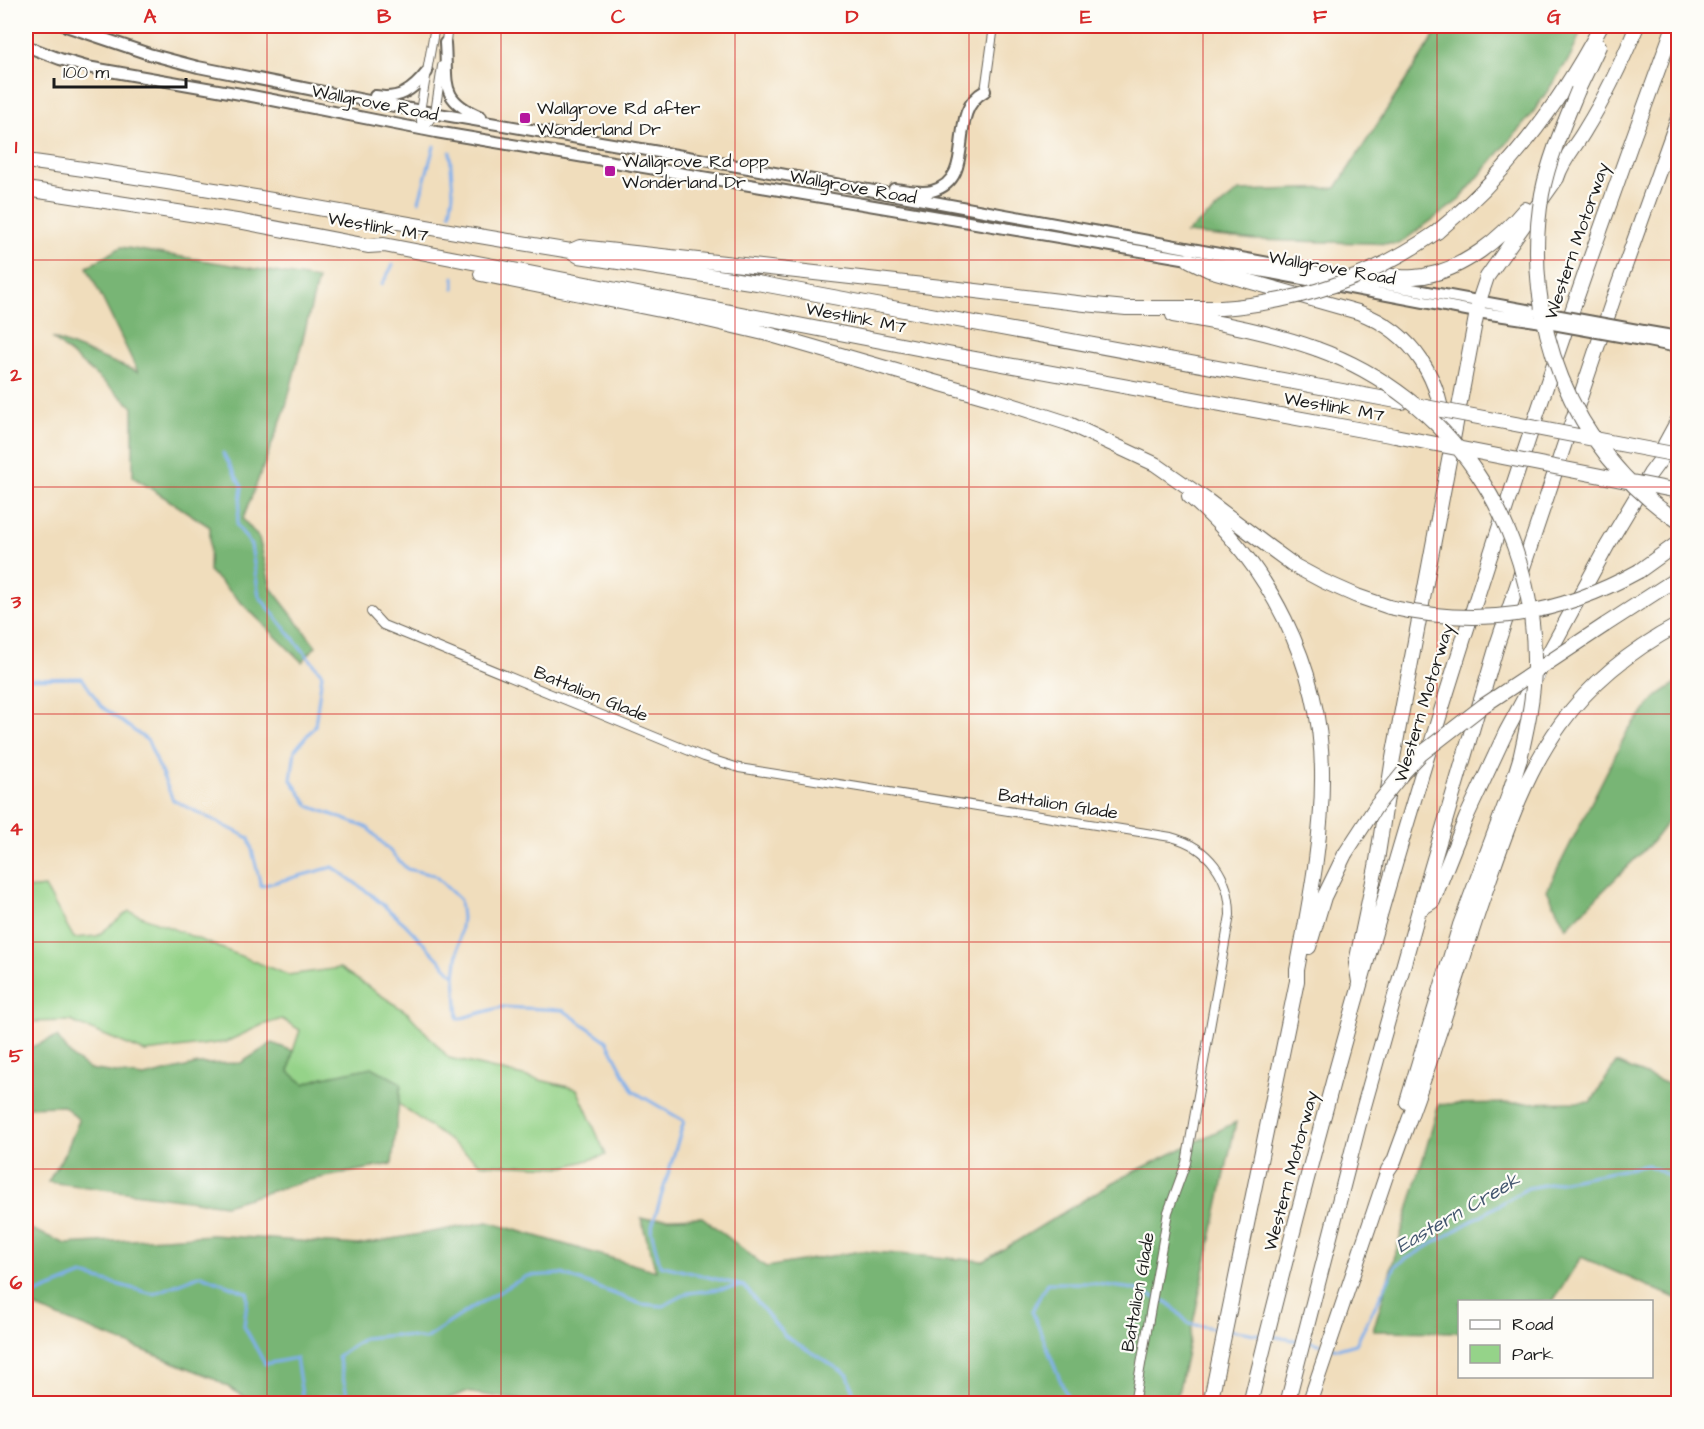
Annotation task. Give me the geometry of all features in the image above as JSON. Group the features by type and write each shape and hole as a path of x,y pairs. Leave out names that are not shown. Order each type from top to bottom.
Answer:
{"highway":[{"path":"1126,308 1221,308 1287,299 1351,280 1409,250 1437,232 1462,211 1486,189 1514,157 1570,79 1600,26"},
{"path":"1609,26 1578,90 1551,158 1540,208 1536,262 1539,294 1544,325 1555,363 1566,391 1592,436 1626,477 1678,521"},
{"path":"1360,987 1356,963 1367,915 1395,747 1478,307 1487,278 1557,178 1559,170 1608,91 1638,26"},
{"name":"Western Motorway","path":"1250,1404 1360,987 1417,786 1506,504 1582,279 1674,26"},
{"path":"1287,1404 1359,1124 1498,642 1614,297 1678,118"},
{"name":"Westlink M7","path":"26,161 239,193 440,230 571,251 579,256 757,283 1678,455"},
{"path":"1374,282 1385,276 1427,275 1454,266 1471,257 1506,231 1553,173 1559,170"},
{"name":"Westlink M7","path":"26,189 243,222 368,246 384,245 1678,491"},
{"path":"368,246 383,254 768,334 940,383 1067,423 1155,464 1295,566 1348,592 1389,607 1462,618 1512,616 1546,609 1616,583 1639,571 1678,543"},
{"path":"571,251 580,247 1126,308 1271,334 1317,349 1356,365 1379,378 1424,412 1443,431 1468,459 1486,487 1504,521 1527,590 1534,666 1528,724 1508,797 1442,980 1388,1170 1309,1403"},
{"path":"1189,260 1209,270 1358,312 1391,328 1414,351 1435,386 1442,407 1445,443 1450,459"},
{"path":"1650,474 1654,462 1678,420"},
{"path":"1419,910 1433,901 1466,818 1506,732 1607,546 1650,474 1678,436"},
{"path":"1140,458 1219,524 1246,556 1275,601 1300,656 1321,749 1322,792 1318,843 1297,970 1298,981 1210,1404"},
{"path":"1298,981 1303,972 1324,897 1345,854 1377,805 1403,772 1421,754 1483,706 1678,578"},
{"path":"1388,1170 1394,1161 1426,1073 1467,943 1511,819 1533,770 1561,724 1594,686 1635,651 1678,625"}],"main road":[{"name":"Wallgrove Road","path":"66,26 149,54 198,67 420,111 1374,282 1478,307"},
{"path":"445,43 446,80 450,97 465,111 497,124"},
{"name":"Wallgrove Road","path":"26,45 87,67 252,96 422,130 1642,335 1678,337"},
{"path":"309,89 395,97 415,86 427,72"},
{"path":"831,184 930,192 943,186 957,170 968,106 973,99 985,91"},
{"path":"792,193 795,177"},
{"name":"Wallgrove Road","path":"1642,335 1678,347"}],"street":[{"path":"422,130 420,111 435,26"},
{"path":"422,130 435,113 448,26"},
{"path":"985,91 994,26"},
{"name":"Battalion Glade","path":"371,612 383,624 415,638 704,757 739,768 1171,837 1204,852 1225,881 1230,915 1186,1163 1168,1212 1134,1404"}],"green space":[{"path":"1439,26 1583,26 1571,56 1532,114 1458,201 1399,244 1255,240 1186,233 1239,191 1336,188"},
{"path":"121,247 318,279 285,410 243,519 259,538 271,588 316,646 302,662 209,571 210,527 133,477 133,407 52,338 138,372 87,267"},
{"path":"1678,682 1678,808 1653,841 1566,928 1547,890 1628,730 1658,695"},
{"path":"45,887 74,938 97,936 129,911 288,975 340,968 408,1013 449,1058 577,1089 606,1155 564,1167 481,1164 399,1104 401,1083 324,1077 304,1084 289,1072 300,1030 282,1019 262,1025 226,1042 145,1052 70,1021 26,1022 26,889"},
{"path":"57,1037 73,1058 89,1069 144,1077 198,1064 241,1063 272,1043 293,1051 289,1072 304,1084 324,1077 372,1067 401,1083 392,1164 305,1181 225,1205 48,1182 67,1149 79,1120 64,1106 26,1107 26,1049"},
{"path":"1616,1063 1678,1088 1678,1299 1581,1257 1554,1300 1458,1300 1458,1332 1373,1331 1439,1104 1591,1102"},
{"path":"1236,1122 1176,1403 545,1404 465,1392 437,1403 255,1403 211,1377 26,1304 26,1227 66,1244 212,1235 358,1245 488,1222 656,1271 641,1219 702,1217 766,1267 861,1251 984,1261 1113,1182"}],"waterway":[{"path":"419,201 434,146"},
{"path":"450,152 453,194 450,213"},
{"path":"382,284 393,265"},
{"path":"454,277 454,289"},
{"path":"223,453 242,487 237,525 251,545 259,596 322,674 315,726 295,750 291,780 309,806 368,828 407,869 434,875 460,900 462,918 455,976"},
{"path":"26,679 82,678 101,706 148,741 173,800 249,838 261,886 333,867 369,893 404,923 455,976 458,1019 502,1007 563,1010 607,1041 633,1091 684,1121 651,1230 660,1265 744,1286"},
{"name":"Eastern Creek","path":"1333,1348 1338,1349 1356,1344 1396,1265 1528,1188 1648,1165 1678,1181"},
{"name":"Eastern Creek","path":"26,1296 83,1275 153,1294 201,1275 248,1293 244,1326 265,1364 296,1358 303,1401 347,1394 338,1356 364,1338 395,1335 425,1339 473,1307 527,1276 562,1274 641,1304 663,1306 688,1293 744,1286 785,1336 848,1375 857,1404"},
{"name":"Eastern Creek","path":"1062,1404 1068,1399 1032,1311 1047,1283 1089,1283 1134,1289 1169,1303 1189,1324 1220,1329"},
{"name":"Eastern Creek","path":"1230,1330 1262,1335"},
{"name":"Eastern Creek","path":"1271,1336 1300,1341"},
{"name":"Eastern Creek","path":"1307,1341 1324,1345"}],"place":[{"name":"Wallgrove Rd after Wonderland Dr","path":"525,118"},
{"name":"Wallgrove Rd opp Wonderland Dr","path":"610,171"}]}
